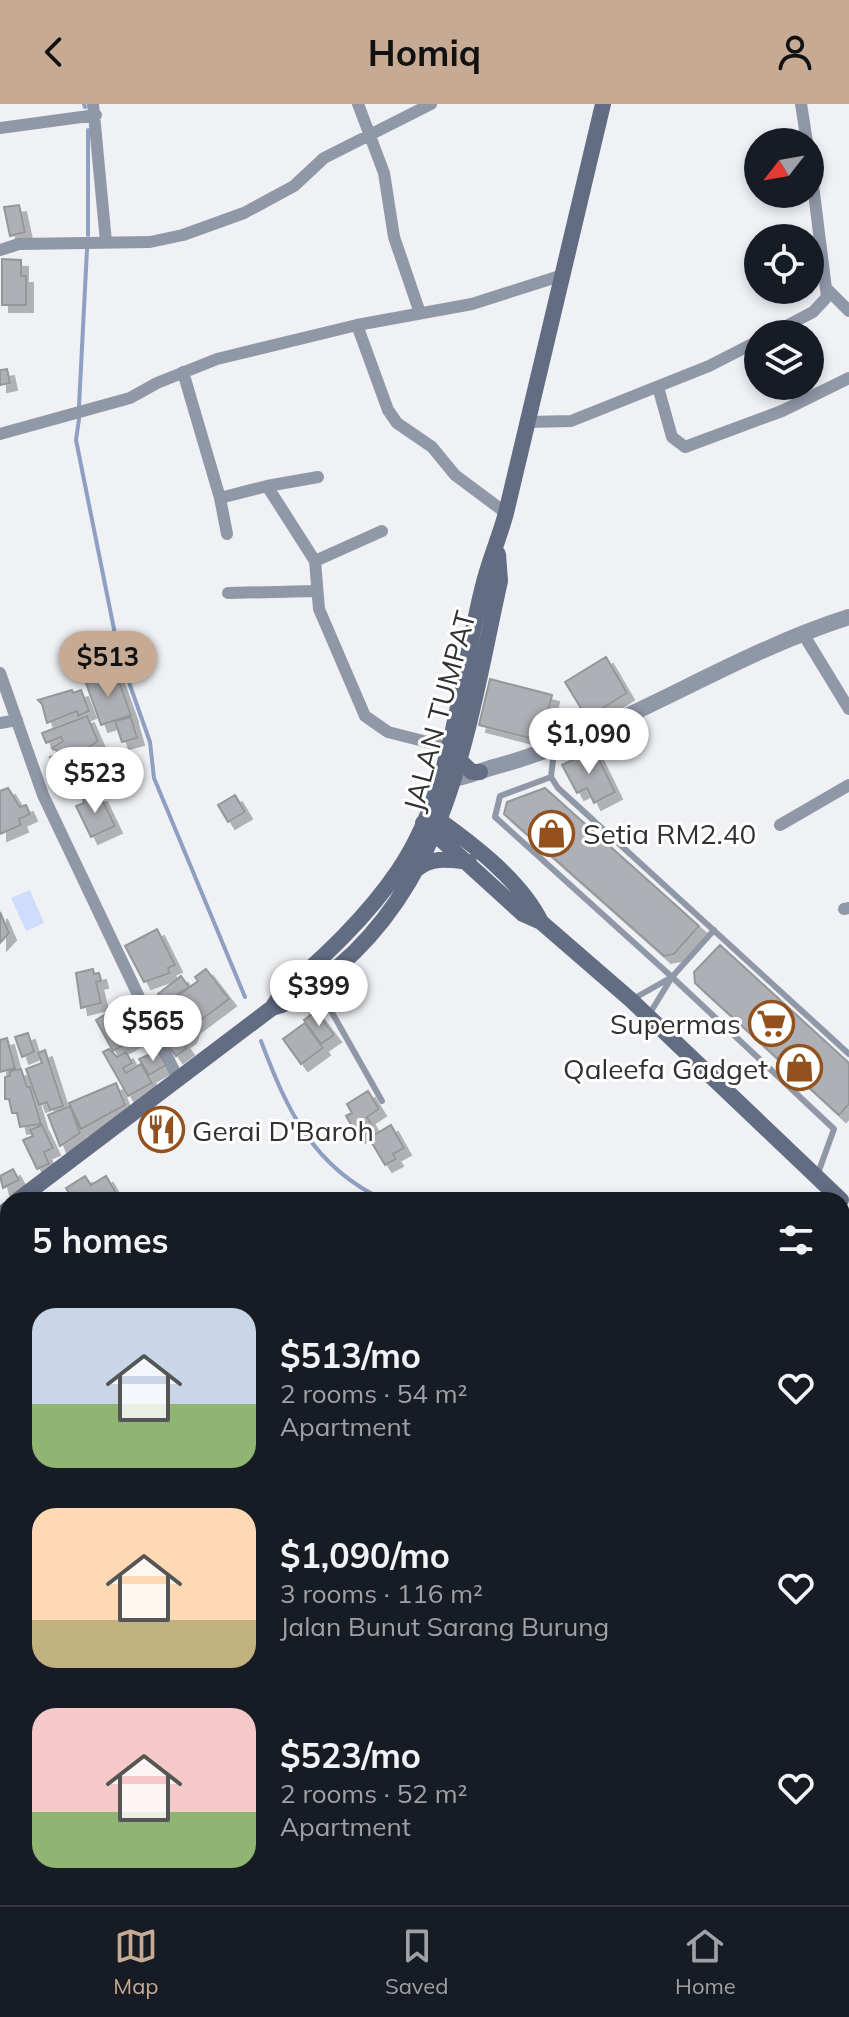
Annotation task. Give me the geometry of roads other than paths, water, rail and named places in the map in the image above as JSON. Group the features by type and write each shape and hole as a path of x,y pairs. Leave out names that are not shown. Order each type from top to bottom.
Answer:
{"main road":[{"name":"JALAN TUMPAT","path":"445,788 485,579 506,513 603,104"},
{"name":"JALAN TUMPAT","path":"272,1008 290,1004 317,985 383,924 417,869 431,821 459,760 500,581 497,549"},
{"path":"399,870 439,745 463,689"},
{"path":"459,760 472,772 480,772"},
{"path":"445,788 469,843"},
{"name":"JALAN TUMPAT","path":"29,1192 272,1008 281,994 364,915 431,821"},
{"path":"431,821 469,843 533,905 541,922"},
{"path":"431,821 523,914 541,922 631,1000 833,1192"},
{"path":"417,869 425,862 442,859 469,862"}],"street":[{"path":"358,104 384,173 394,237 420,313"},
{"path":"0,250 19,244 161,240 244,213 294,186 324,158 431,104"},
{"path":"801,104 805,128"},
{"path":"0,128 94,110 106,242"},
{"path":"798,320 813,312 827,297 816,208"},
{"path":"0,434 107,406 217,359 357,325 472,304 563,275"},
{"path":"827,289 849,311"},
{"path":"357,325 388,410 397,423 432,447 455,475 506,513"},
{"path":"528,422 571,421 658,387 744,347"},
{"path":"183,372 220,498 227,534"},
{"path":"658,387 672,437 685,447 782,411 849,378"},
{"path":"220,498 318,477"},
{"path":"267,486 315,561 316,591 325,623 365,716 388,732 439,745"},
{"path":"315,561 382,531"},
{"path":"228,593 316,591"},
{"path":"445,788 480,772 507,767 554,751 802,632 849,617"},
{"path":"802,632 849,709"},
{"path":"0,673 43,795 178,1079"},
{"path":"0,723 17,720"},
{"path":"445,788 500,774 507,767"},
{"path":"780,825 849,785"}],"lane":[{"path":"554,751 551,777 558,788 849,1054"},
{"path":"551,777 500,796 495,817 834,1129 817,1177"},
{"path":"648,1016 672,977 714,930"},
{"path":"631,1000 672,977"},
{"path":"317,985 382,1101"}],"waterway":[{"path":"88,130 88,235"},
{"path":"79,406 87,249"},
{"path":"79,419 76,440 119,654 150,742 154,778 245,997"},
{"path":"261,1041 281,1090 306,1134 338,1171 369,1192"}],"place":[{"name":"Setia RM2.40","path":"552,833"},
{"name":"Supermas","path":"772,1023"},
{"name":"Qaleefa Gadget","path":"799,1068"},
{"name":"Gerai D'Baroh","path":"161,1130"}]}
